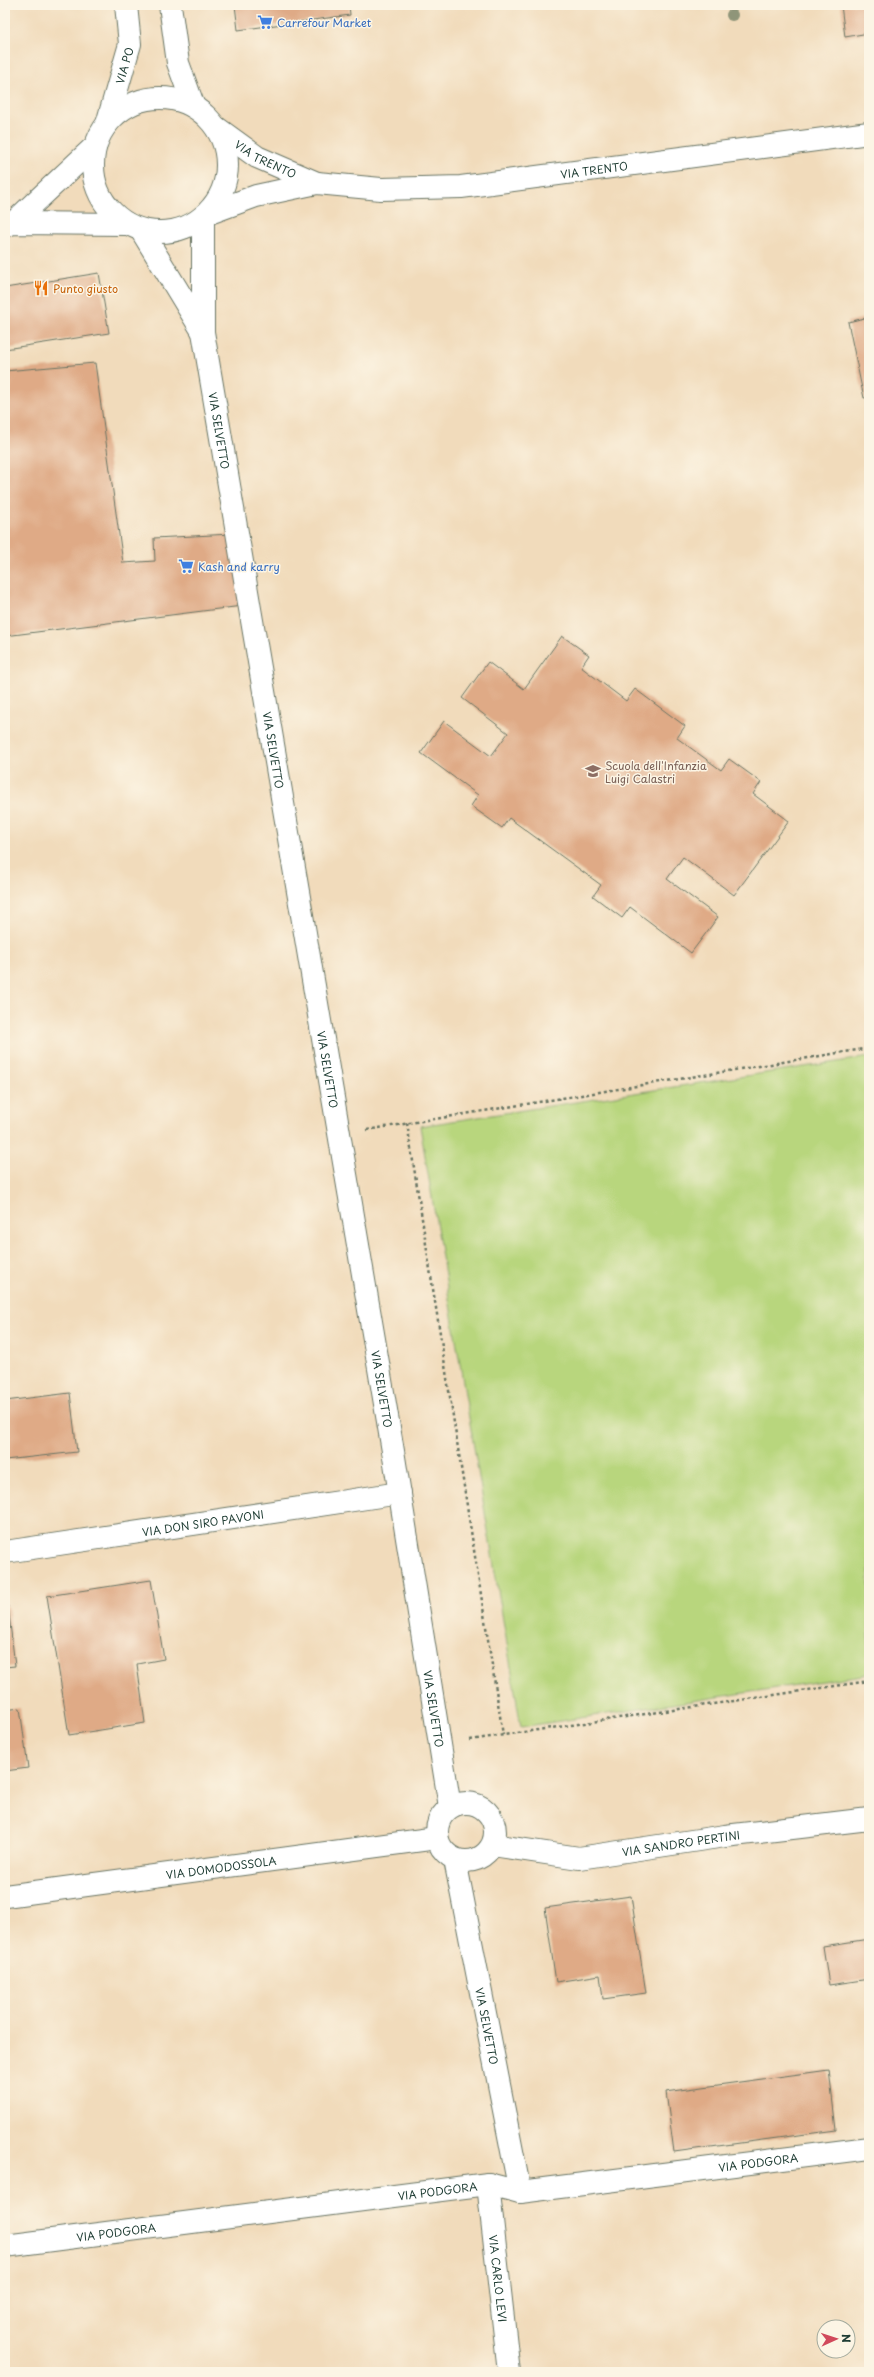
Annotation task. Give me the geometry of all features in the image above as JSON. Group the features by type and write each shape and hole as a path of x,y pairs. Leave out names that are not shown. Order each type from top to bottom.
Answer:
{"street":[{"name":"VIA PO","path":"106,124 130,44 126,5"},
{"path":"170,5 178,63 194,106"},
{"path":"9,224 134,227 159,233 188,227 205,216 220,197 228,173 226,149 217,128 194,106 178,100 151,98 122,109 106,124 96,145 93,163 97,188 110,211 134,227"},
{"name":"VIA TRENTO","path":"217,128 257,157 317,183"},
{"name":"VIA TRENTO","path":"205,216 256,196 317,183 382,189 461,187 869,132"},
{"path":"9,224 96,145"},
{"name":"VIA SELVETTO","path":"205,216 203,332 400,1493 450,1807"},
{"name":"VIA SELVETTO","path":"134,227 203,332"},
{"name":"VIA DON SIRO PAVONI","path":"5,1552 400,1493"},
{"path":"468,1802 478,1805 492,1817 495,1826 493,1845 480,1859 467,1862 455,1860 440,1847 437,1838 439,1820 450,1807 468,1802"},
{"name":"VIA SANDRO PERTINI","path":"493,1845 579,1858 725,1836 869,1819"},
{"name":"VIA DOMODOSSOLA","path":"5,1896 437,1838"},
{"name":"VIA SELVETTO","path":"455,1860 520,2192"},
{"name":"VIA PODGORA","path":"5,2246 488,2184 520,2192 869,2148"},
{"name":"VIA CARLO LEVI","path":"488,2184 509,2372"}],"path":[{"path":"339,1134 869,1048"},
{"path":"407,1123 503,1735"},
{"path":"440,1744 869,1681"}],"green space":[{"path":"869,1057 869,1674 521,1727 420,1126"}],"building":[{"name":"Carrefour Market","path":"235,5 349,5 350,15 238,30"},
{"path":"841,5 869,5 869,33 845,37"},
{"path":"99,273 109,333 5,349 5,288"},
{"path":"869,317 869,397 864,398 848,322"},
{"path":"95,363 123,563 155,561 154,538 232,534 242,606 5,636 5,371"},
{"path":"562,636 589,655 581,667 626,701 635,689 685,726 677,738 721,770 729,759 761,782 753,794 789,821 734,895 683,857 667,879 718,917 691,953 630,907 622,918 593,896 601,885 509,818 502,828 471,806 478,795 421,753 444,721 491,756 508,733 462,698 488,662 524,689"},
{"path":"70,1393 77,1452 5,1460 5,1401"},
{"path":"151,1580 164,1659 137,1664 145,1723 69,1735 47,1596"},
{"path":"8,1606 15,1666 5,1667 5,1607"},
{"path":"20,1708 28,1768 5,1771 5,1710"},
{"path":"631,1896 646,1993 603,1999 600,1975 556,1982 545,1908"},
{"path":"869,1939 869,1979 829,1985 823,1946"},
{"path":"829,2070 836,2130 674,2152 666,2092"}],"place":[{"name":"Carrefour Market","path":"265,22"},
{"name":"Punto giusto","path":"41,288"},
{"name":"Kash and karry","path":"186,566"},
{"name":"Scuola dell'Infanzia Luigi Calastri","path":"593,771"}]}
